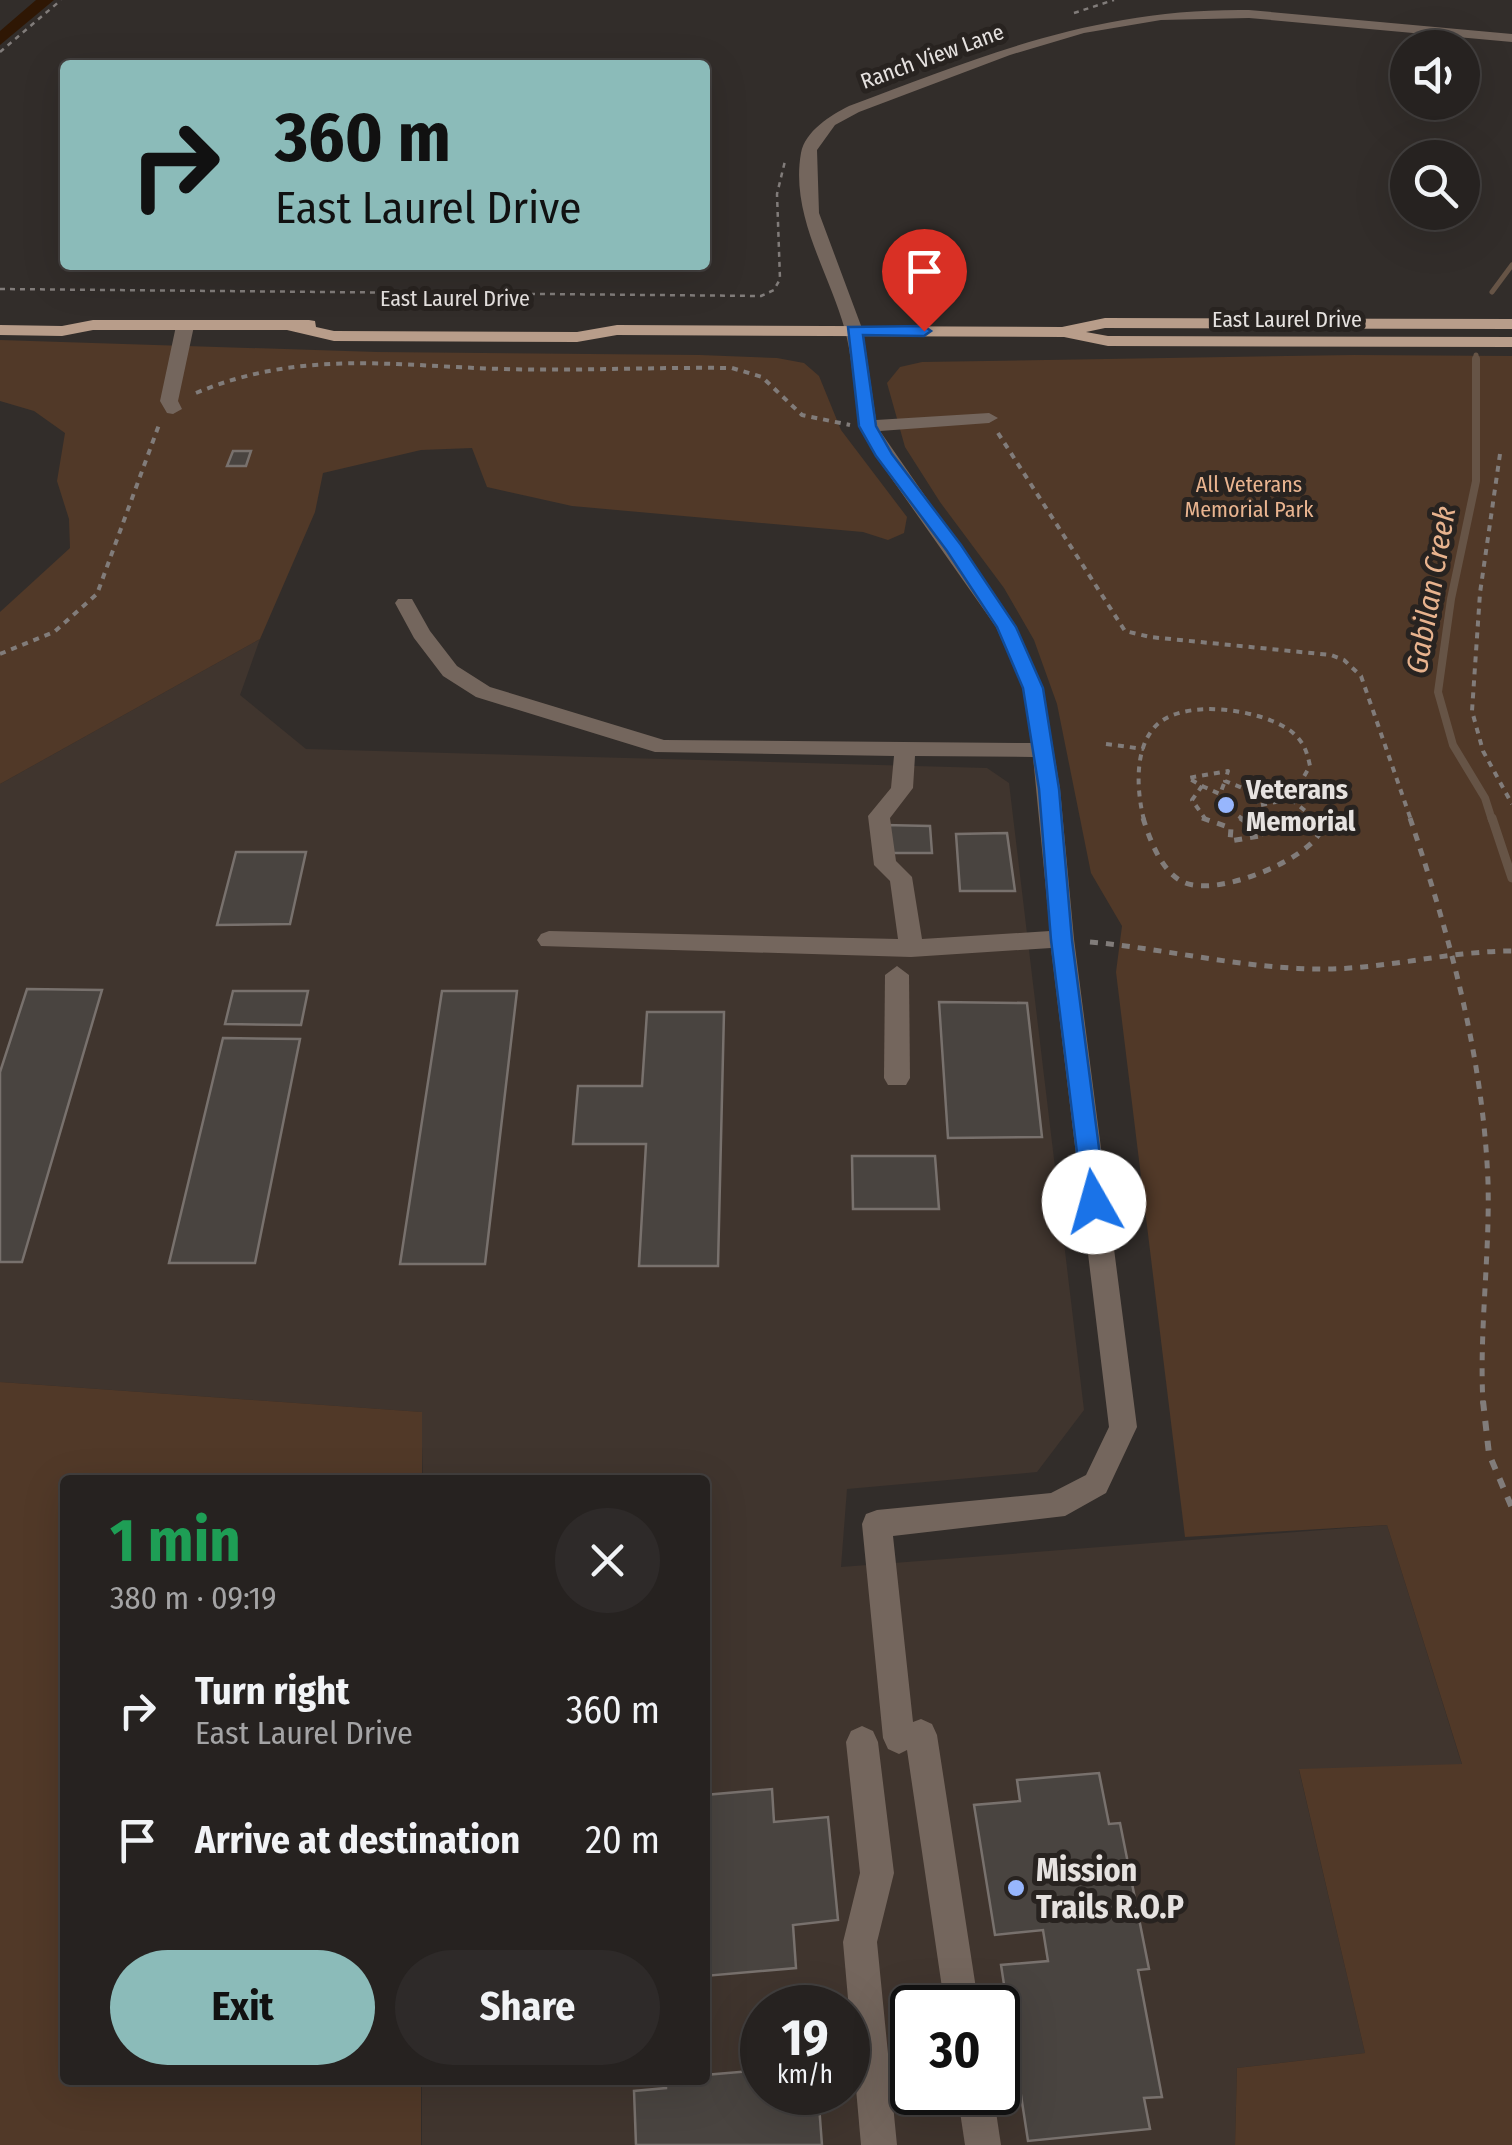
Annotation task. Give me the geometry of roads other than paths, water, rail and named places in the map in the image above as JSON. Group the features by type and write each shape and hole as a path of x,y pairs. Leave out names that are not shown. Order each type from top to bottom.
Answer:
{"main road":[{"name":"East Laurel Drive","path":"0,316 67,318 94,325"},
{"name":"East Laurel Drive","path":"1062,332 1105,323 1512,324"},
{"name":"East Laurel Drive","path":"0,330 62,332 94,325 185,326 293,328 334,336 577,337 617,330 1062,332 1108,341 1512,342"}],"street":[{"name":"Ranch View Lane","path":"868,426 854,331 811,213 809,150 830,122 854,109 1060,35 1163,16 1290,17 1450,36 1512,38"},
{"path":"172,408 168,400 185,326"},
{"path":"958,1985 910,1737 877,1524 1055,1506 1096,1484 1122,1427 1033,688 1006,627 954,548 884,456 868,426 988,418"},
{"path":"405,603 450,671 483,692 663,746 1043,750"},
{"path":"882,948 883,973 916,974 917,948 900,877 885,865 878,816 898,798 907,778 904,751"},
{"path":"549,940 917,948 1062,940"},
{"path":"897,975 897,1078"},
{"path":"862,1742 877,1874 860,1942 879,2145"},
{"path":"978,2115 983,2145"}],"waterway":[{"path":"0,40 46,0"},
{"name":"Gabilan Creek","path":"1492,292 1512,265"},
{"name":"Gabilan Creek","path":"1476,355 1476,481 1451,599 1438,692 1453,745 1485,798 1492,820"},
{"name":"Gabilan Creek","path":"1492,818 1512,878"}],"place":[{"name":"Veterans Memorial","path":"1226,805"},
{"name":"Mission Trails R.O.P","path":"1016,1888"}],"park label":[{"name":"All Veterans Memorial Park","path":"1249,496"}]}
